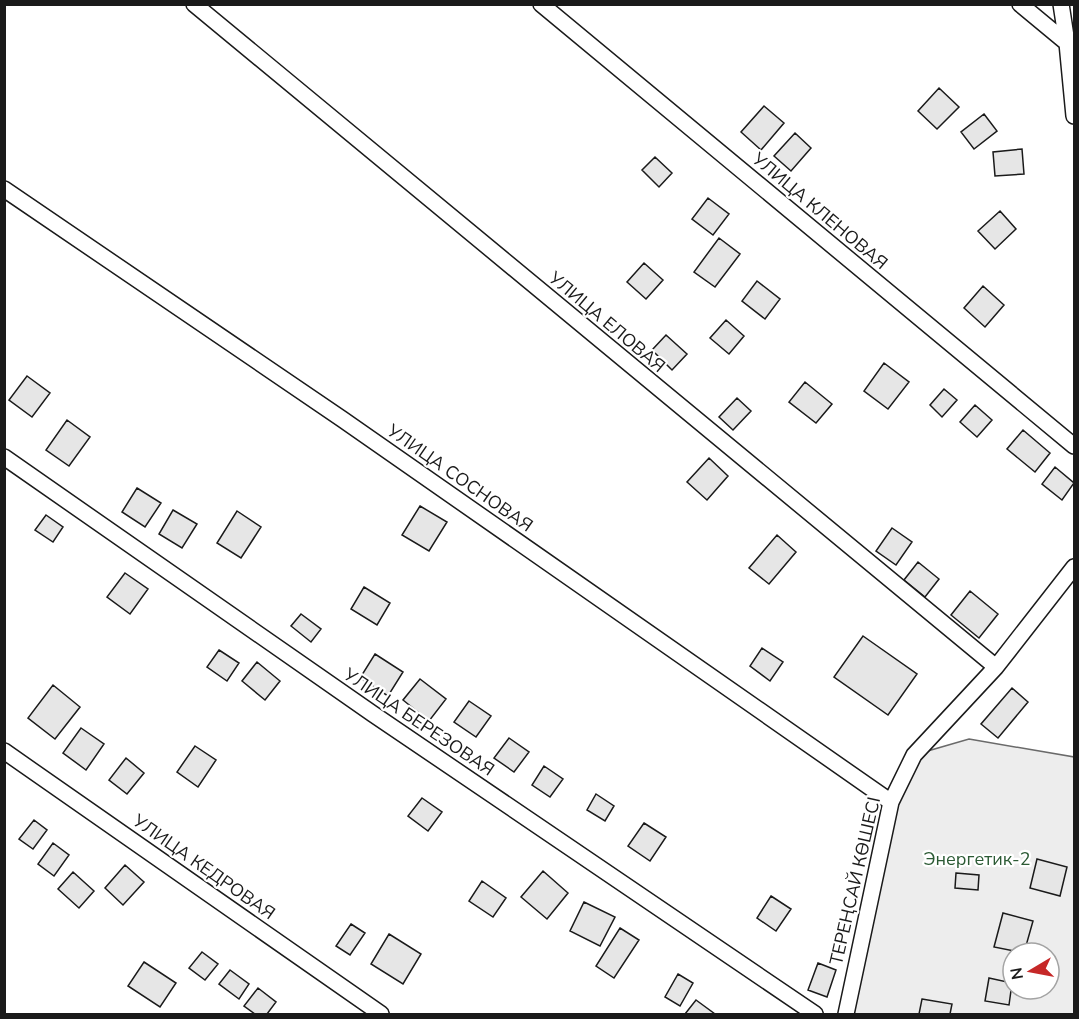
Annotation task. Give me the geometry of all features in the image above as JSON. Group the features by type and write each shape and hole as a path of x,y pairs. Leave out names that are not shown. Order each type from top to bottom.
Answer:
{"street":[{"name":"УЛИЦА ЕЛОВАЯ","path":"194,4 996,667"},
{"name":"УЛИЦА КЛЕНОВАЯ","path":"541,4 1074,446"},
{"path":"1020,4 1067,43"},
{"path":"1061,4 1074,116"},
{"path":"1067,43 1074,22"},
{"name":"УЛИЦА СОСНОВАЯ","path":"4,189 342,419 891,802"},
{"name":"УЛИЦА БЕРЕЗОВАЯ","path":"4,457 373,714 815,1014"},
{"name":"ТЕРЕҢСАЙ КӨШЕСІ","path":"846,1014 891,802 914,754 996,667 1074,567"},
{"name":"УЛИЦА КЕДРОВАЯ","path":"4,752 381,1014"}],"shaded area":[{"name":"Энергетик-2","path":"969,739 1074,757 1074,1014 846,1014 891,802 914,755"}],"building":[{"path":"939,88 959,107 937,129 918,111"},
{"path":"764,106 784,123 761,150 741,132"},
{"path":"984,114 997,131 974,149 961,132"},
{"path":"795,133 811,148 791,171 774,156"},
{"path":"1022,149 1024,174 995,176 993,152"},
{"path":"655,157 672,173 659,187 642,170"},
{"path":"708,198 729,214 713,235 692,219"},
{"path":"1000,211 1016,229 995,249 978,231"},
{"path":"719,238 740,254 715,287 694,272"},
{"path":"644,263 663,280 646,299 627,282"},
{"path":"757,281 780,299 765,319 742,301"},
{"path":"983,286 1004,305 985,327 964,308"},
{"path":"726,320 744,336 729,354 710,338"},
{"path":"666,335 687,354 672,370 652,350"},
{"path":"884,363 909,382 888,409 864,391"},
{"path":"27,376 50,393 32,417 9,400"},
{"path":"805,382 832,404 816,423 789,402"},
{"path":"944,389 957,400 942,417 930,405"},
{"path":"737,398 751,411 733,430 719,417"},
{"path":"975,405 992,420 977,437 960,422"},
{"path":"67,420 90,437 69,466 46,450"},
{"path":"1023,430 1050,453 1035,472 1007,449"},
{"path":"709,458 728,476 707,500 687,482"},
{"path":"1055,467 1074,483 1062,500 1042,484"},
{"path":"137,488 161,503 145,527 122,512"},
{"path":"420,506 447,522 429,551 402,535"},
{"path":"173,510 197,524 182,548 159,534"},
{"path":"237,511 261,527 241,558 217,543"},
{"path":"46,515 63,527 53,542 35,530"},
{"path":"892,528 912,542 896,565 876,551"},
{"path":"777,535 796,552 769,584 749,568"},
{"path":"918,562 939,579 925,597 904,580"},
{"path":"125,573 148,589 130,614 107,597"},
{"path":"364,587 390,603 377,625 351,609"},
{"path":"970,591 998,614 979,638 951,615"},
{"path":"301,614 321,629 311,642 291,626"},
{"path":"863,636 917,674 888,715 834,677"},
{"path":"762,648 783,662 770,681 750,666"},
{"path":"219,650 239,663 227,681 207,667"},
{"path":"375,654 403,672 388,696 360,678"},
{"path":"257,662 280,681 265,700 242,681"},
{"path":"420,679 446,699 429,721 403,700"},
{"path":"53,685 80,707 55,739 28,718"},
{"path":"1012,688 1028,702 998,738 981,724"},
{"path":"469,701 491,716 476,737 454,722"},
{"path":"81,728 104,744 86,770 63,753"},
{"path":"509,738 529,752 514,772 494,758"},
{"path":"195,746 216,760 198,787 177,772"},
{"path":"126,758 144,773 127,794 109,780"},
{"path":"544,766 563,779 550,797 532,785"},
{"path":"596,794 614,806 605,821 587,810"},
{"path":"422,798 442,812 428,831 408,816"},
{"path":"34,820 47,830 33,849 19,839"},
{"path":"644,823 666,837 650,861 628,846"},
{"path":"53,843 69,855 54,876 38,864"},
{"path":"1037,859 1067,867 1060,896 1030,888"},
{"path":"125,865 144,882 123,905 105,888"},
{"path":"543,871 568,893 547,919 521,897"},
{"path":"73,872 94,891 79,908 58,889"},
{"path":"956,873 979,875 978,890 955,888"},
{"path":"482,881 506,898 493,917 469,901"},
{"path":"771,896 791,909 776,931 757,918"},
{"path":"584,902 615,917 600,946 570,931"},
{"path":"1003,913 1033,921 1027,941 1001,941 1001,948 994,947"},
{"path":"351,924 365,933 350,955 336,946"},
{"path":"620,928 639,940 614,978 596,966"},
{"path":"389,934 421,954 403,984 371,964"},
{"path":"202,952 218,964 205,980 189,968"},
{"path":"144,962 176,983 160,1007 128,986"},
{"path":"818,963 836,970 827,997 808,990"},
{"path":"230,970 249,984 239,999 219,984"},
{"path":"678,974 693,983 680,1006 665,997"},
{"path":"989,978 1001,981 1001,1001 1010,1001 1009,1005 985,1001"},
{"path":"258,988 276,1002 267,1014 255,1014 244,1006"},
{"path":"922,999 952,1004 950,1014 919,1014"},
{"path":"696,1000 715,1014 685,1014"}]}
